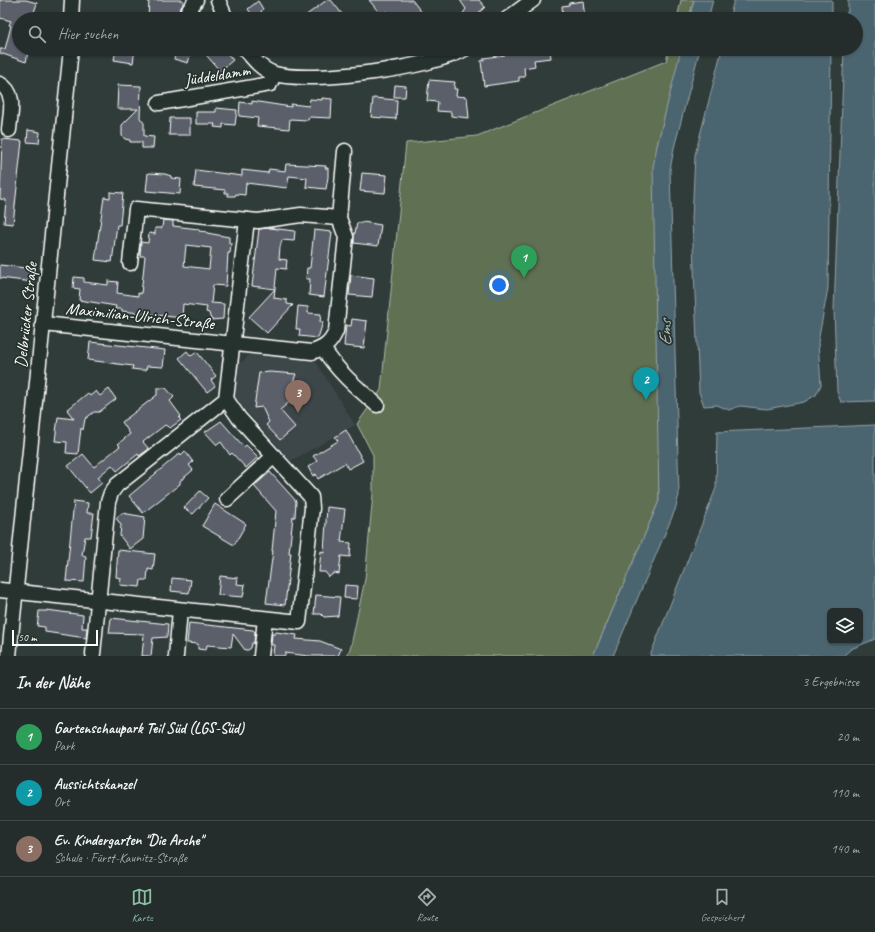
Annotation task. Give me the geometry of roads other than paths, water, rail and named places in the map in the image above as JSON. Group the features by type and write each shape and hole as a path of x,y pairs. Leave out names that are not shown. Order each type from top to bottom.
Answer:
{"street":[{"path":"71,12 72,0"},
{"path":"188,12 196,0"},
{"path":"218,0 223,12"},
{"path":"517,12 533,0"},
{"name":"Delbrücker Straße","path":"9,656 70,56"},
{"name":"Jüddeldamm","path":"251,56 258,64 274,74 298,77 380,71 441,60 450,56"},
{"name":"Jüddeldamm","path":"158,103 270,84 274,74"},
{"path":"0,84 7,88 11,95 9,130"},
{"path":"345,152 339,218 346,237 336,331 332,340 322,348 332,363 353,385 377,404"},
{"path":"130,263 136,209 258,221 301,215 339,218"},
{"name":"Maximilian-Ulrich-Straße","path":"233,344 247,220"},
{"name":"Maximilian-Ulrich-Straße","path":"43,324 312,352 322,348"},
{"path":"0,590 298,622 312,508 311,497 307,490 239,418 226,399 233,344"},
{"path":"93,654 108,502 111,493 117,485 226,399"},
{"path":"227,499 274,456"},
{"path":"176,656 180,610"},
{"path":"261,656 265,619"}],"water":[{"path":"694,0 713,0 710,12 691,12"},
{"path":"734,0 832,0 832,12 731,12"},
{"path":"848,0 875,0 875,401 841,402 837,392 834,310 844,56 863,56 863,12 847,12"},
{"name":"Ems","path":"679,56 698,56 674,148 670,170 679,495 675,510 613,656 593,656 659,501 653,167"},
{"path":"720,56 831,56 828,288 818,342 821,385 816,395 804,402 767,409 740,406 729,410 717,405 704,406 699,392 692,219 695,155"},
{"path":"875,425 875,639 863,644 851,649 843,656 650,656 716,488 717,432"}],"place":[{"name":"Gartenschaupark Teil Süd (LGS-Süd)","path":"524,278"},
{"name":"Aussichtskanzel","path":"646,400"},
{"name":"Ev. Kindergarten \"Die Arche\"","path":"298,413"}]}
